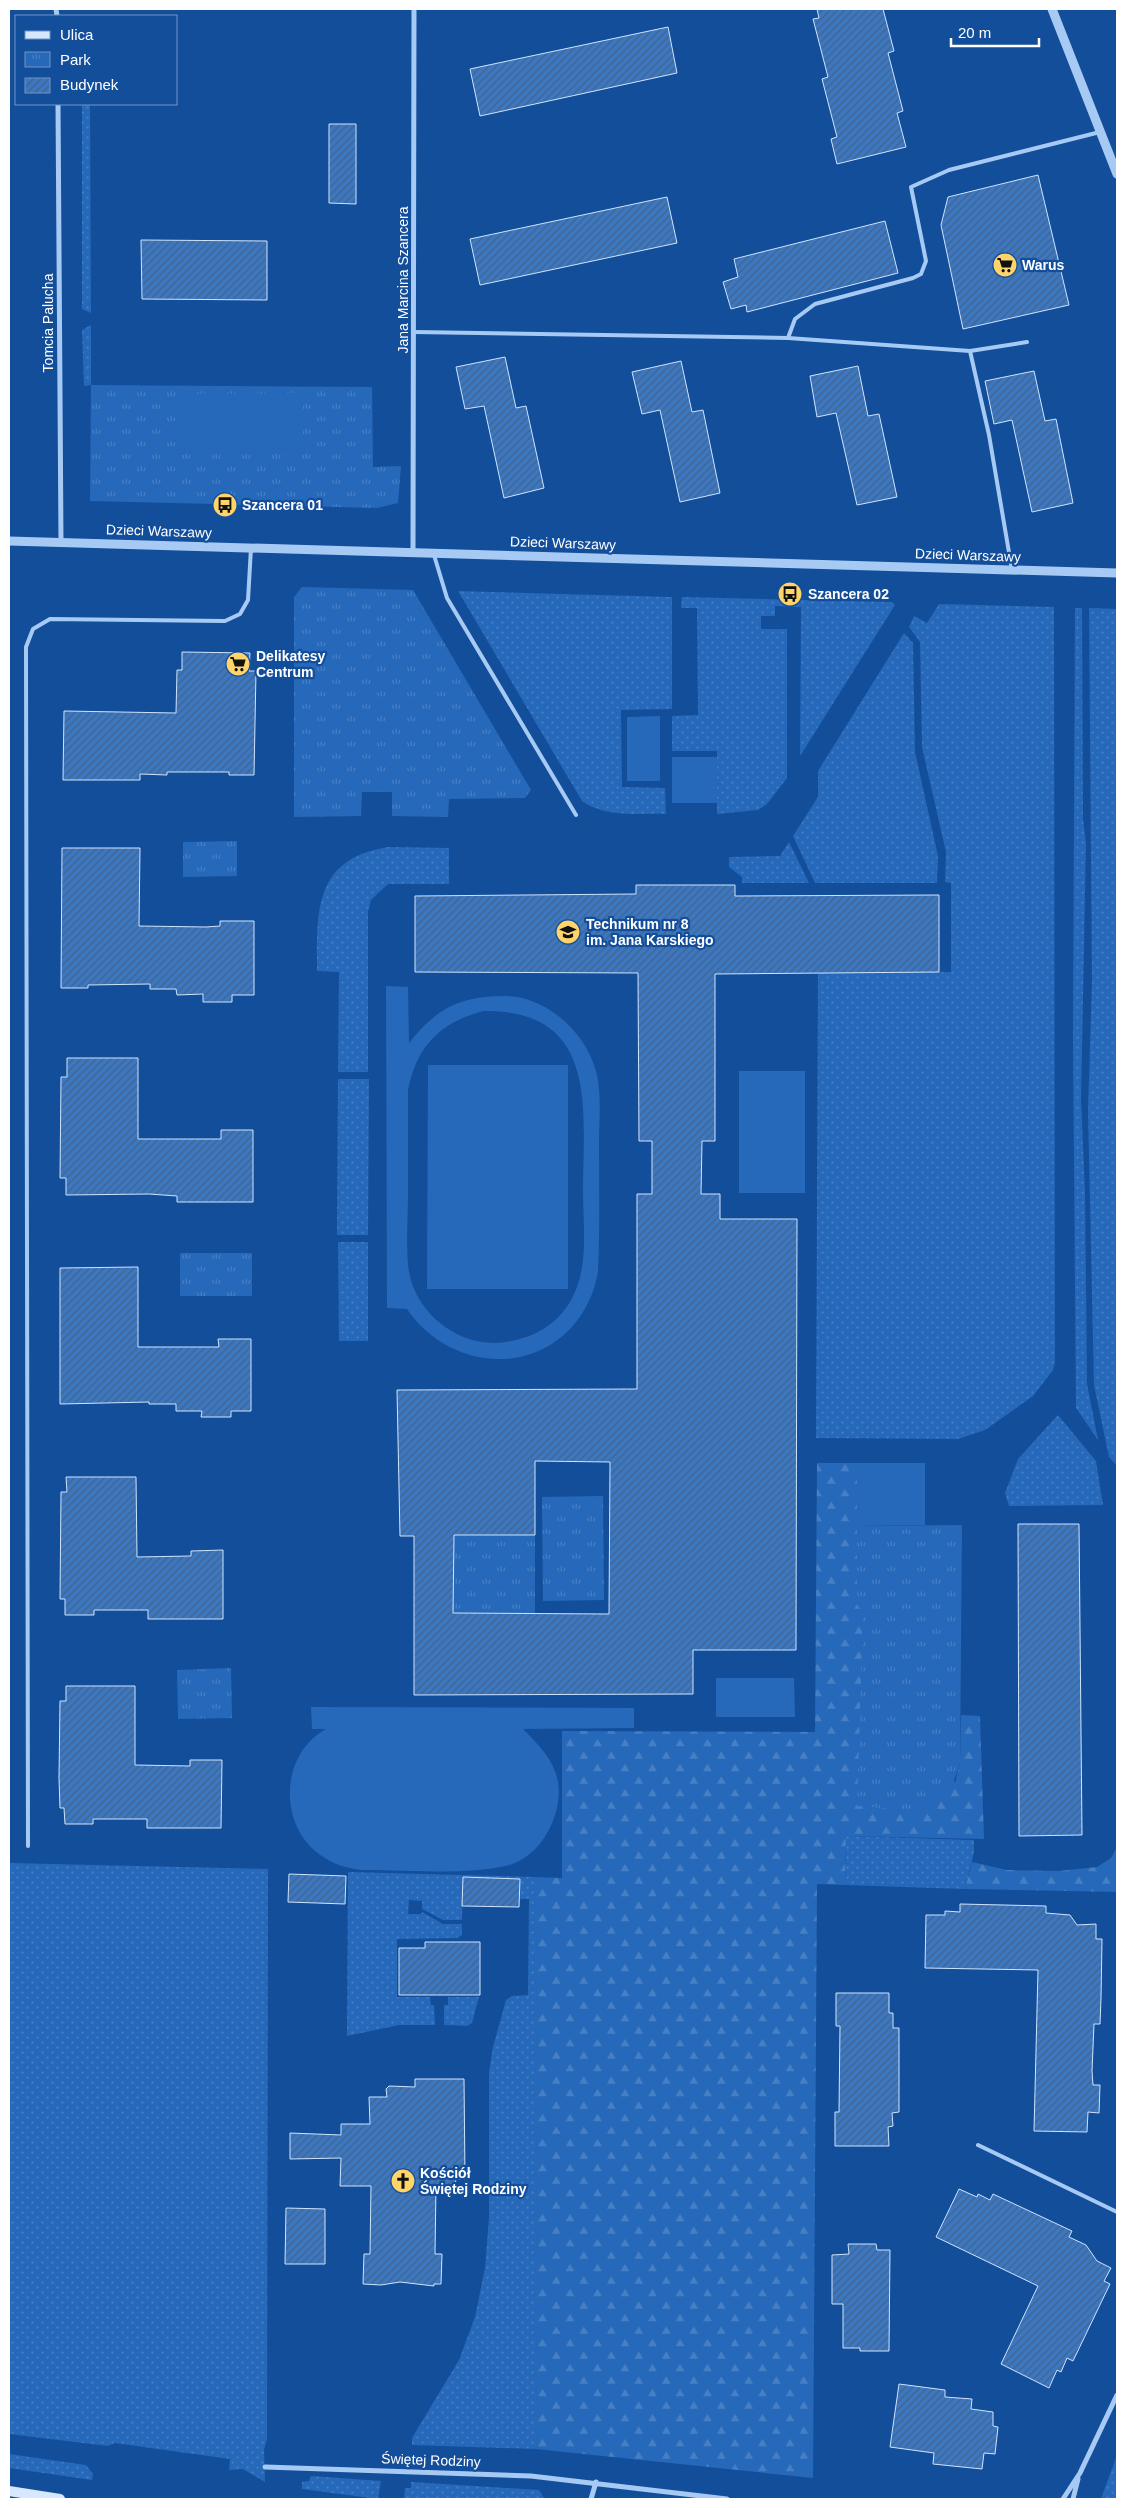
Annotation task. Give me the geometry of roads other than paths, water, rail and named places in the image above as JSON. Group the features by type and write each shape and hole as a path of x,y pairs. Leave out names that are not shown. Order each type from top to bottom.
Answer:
{"main road":[{"path":"9,2491 60,2499"}],"street":[{"name":"Jana Marcina Szancera","path":"414,9 414,552"},
{"path":"1052,9 1117,174"},
{"name":"Tomcia Palucha","path":"58,105 61,542"},
{"name":"Dzieci Warszawy","path":"9,541 1117,573"},
{"path":"1063,2499 1080,2473 1117,2395"},
{"name":"Świętej Rodziny","path":"265,2467 467,2472 596,2482 728,2499"},
{"path":"1074,2499 1080,2473"},
{"path":"591,2499 596,2482"}],"lane":[{"path":"788,338 795,319 815,304 913,278 921,274 926,261 911,187 950,170 1100,132"},
{"path":"414,332 788,338 970,351 1027,342"},
{"path":"970,351 989,435 1012,570"},
{"path":"28,1846 25,770 27,640 33,629 50,619 225,621 240,614 248,600 252,548"},
{"path":"434,553 447,598 576,815"},
{"path":"978,2145 1117,2212"}],"place":[{"name":"Warus","path":"1005,265"},
{"name":"Szancera 01","path":"225,505"},
{"name":"Szancera 02","path":"790,594"},
{"name":"Delikatesy Centrum","path":"238,664"},
{"name":"Technikum nr 8 im. Jana Karskiego","path":"568,932"},
{"name":"Kościół Świętej Rodziny","path":"403,2181"}]}
